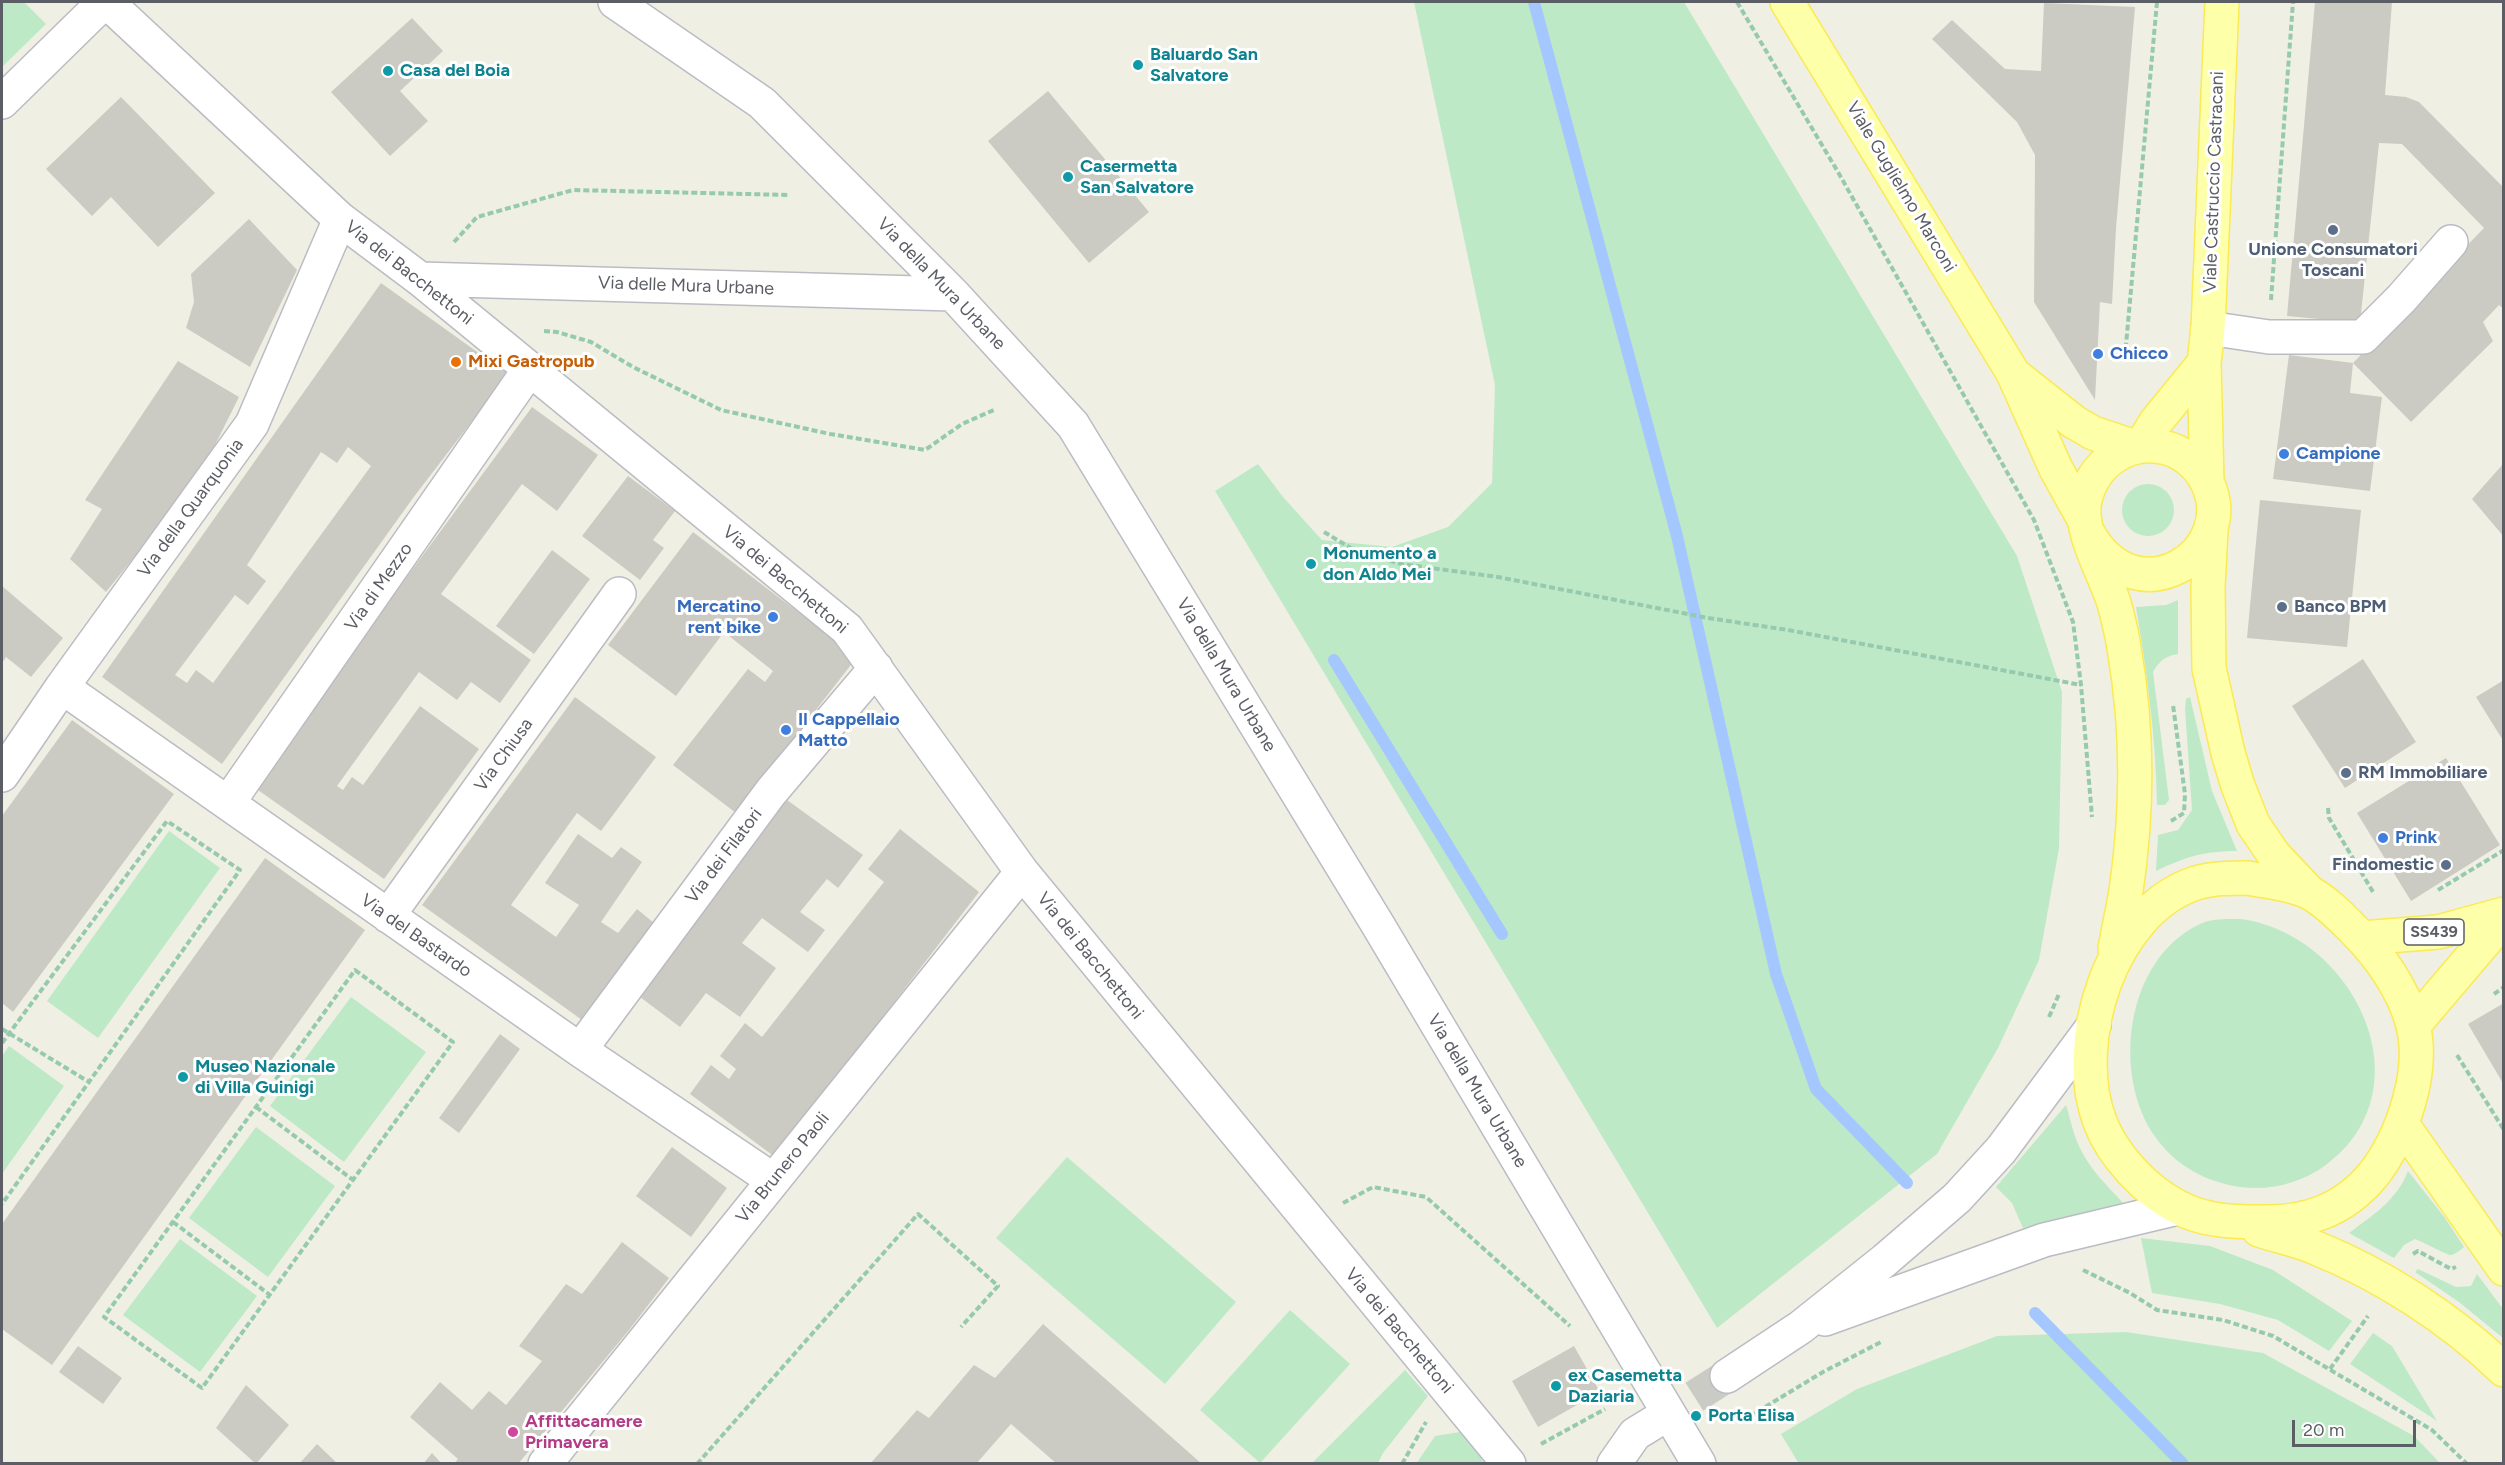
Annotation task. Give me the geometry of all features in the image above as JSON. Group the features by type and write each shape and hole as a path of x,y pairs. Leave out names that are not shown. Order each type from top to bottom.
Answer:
{"main road":[{"name":"Viale Guglielmo Marconi","path":"1788,2 2013,373 2056,469 2086,527"},
{"name":"Viale Castruccio Castracani","path":"2207,482 2204,363 2208,328 2222,2"},
{"path":"2138,447 2204,363"},
{"name":"Viale Guglielmo Marconi","path":"2013,373 2074,422 2093,433 2138,447"},
{"path":"2231,1222 2286,1223 2332,1209 2365,1184 2392,1147 2403,1124 2414,1078 2413,1026 2396,984 2362,938 2310,893 2274,855 2253,824 2228,753 2209,668 2208,587 2212,498 2207,482 2189,459 2163,447 2138,447 2116,454 2101,467 2090,483 2084,502 2086,527 2114,604 2124,648 2136,770 2126,892 2112,965 2094,1025 2091,1048 2094,1097 2100,1123 2117,1153 2131,1169 2150,1188 2178,1208 2314,1247 2349,1263 2423,1306 2504,1370"},
{"path":"2086,527 2097,550 2112,564 2131,573 2150,575 2170,572 2187,562 2202,548 2211,530"},
{"path":"2112,965 2137,925 2151,909 2167,897 2198,882 2248,878 2310,893"},
{"name":"SS439","path":"2362,938 2438,932 2504,914"},
{"name":"SS439","path":"2413,1026 2504,919"},
{"path":"2403,1124 2504,1269"}],"street":[{"path":"2,102 105,2"},
{"name":"Via dei Bacchettoni","path":"105,2 340,219 420,279 847,629 1022,872 1509,1463"},
{"name":"Via della Mura Urbane","path":"615,2 762,103 953,294 1073,425 1372,915 1699,1464"},
{"name":"Via della Quarquonia","path":"2,775 62,687 252,424 340,219"},
{"path":"2208,328 2269,337 2363,337 2401,299 2451,242"},
{"name":"Via delle Mura Urbane","path":"420,279 953,294"},
{"name":"Via di Mezzo","path":"228,803 529,370"},
{"name":"Via Chiusa","path":"388,916 620,594"},
{"name":"Via dei Filatori","path":"580,1050 771,792 876,668"},
{"name":"Via del Bastardo","path":"62,687 580,1050 773,1180"},
{"name":"Via Brunero Paoli","path":"545,1464 1022,872"},
{"path":"1727,1376 1801,1327 1934,1219 2001,1150 2094,1025"},
{"path":"1801,1327 2044,1240 2178,1208"},
{"path":"1614,1464 1635,1434 1653,1424"}],"path":[{"path":"1737,2 1844,182 2034,520 2073,622 2081,685 2091,829"},
{"path":"2157,2 2126,356 2204,363"},
{"path":"2269,337 2293,2"},
{"path":"420,279 477,218 573,190 790,195"},
{"path":"537,331 557,332 591,342 633,367 721,410 830,434 925,450 962,424 996,409"},
{"path":"1324,532 1356,551 1401,564 1498,577 1708,618 2081,685"},
{"path":"2328,808 2329,818 2374,894"},
{"path":"2,1043 167,821 240,870 2,1204"},
{"path":"2434,893 2504,850"},
{"path":"355,970 453,1041 202,1388 104,1317 256,1107 355,970"},
{"path":"2046,1023 2063,985"},
{"path":"2486,1000 2504,987"},
{"path":"2,1029 89,1082"},
{"path":"2455,1049 2458,1059 2504,1130"},
{"path":"256,1107 353,1180"},
{"path":"1309,1221 1373,1187 1426,1197 1571,1327 1610,1316"},
{"path":"697,1464 918,1214 998,1286 961,1327"},
{"path":"173,1222 270,1295"},
{"path":"2071,1273 2082,1270 2130,1293 2157,1310 2223,1320 2273,1336 2432,1430 2468,1464"},
{"path":"1750,1416 1823,1372 1890,1338"},
{"path":"1509,1463 1613,1404"}],"green space":[{"path":"2,2 24,2 46,24 2,67"},
{"path":"1414,2 1684,2 2017,556 2062,692 2059,848 2039,960 1998,1048 1937,1154 1717,1328 1215,491 1258,464 1283,497 1322,540 1392,547 1448,527 1492,483 1495,385"},
{"path":"2148,484 2158,486 2166,492 2172,500 2174,510 2172,520 2166,528 2158,534 2148,536 2138,534 2130,528 2124,520 2122,510 2124,500 2130,492 2138,486"},
{"path":"2178,600 2178,654 2164,659 2153,672 2169,800 2165,805 2157,805 2150,706 2136,607 2166,605"},
{"path":"2190,697 2212,791 2237,851 2195,856 2156,871 2158,835 2178,830 2192,810 2185,709 2186,699"},
{"path":"169,831 220,868 98,1038 47,1001"},
{"path":"2241,919 2281,931 2316,953 2345,983 2364,1019 2374,1057 2372,1096 2357,1133 2326,1165 2306,1177 2274,1187 2252,1188 2228,1185 2204,1177 2183,1165 2156,1138 2142,1112 2133,1083 2130,1052 2133,1021 2141,991 2155,963 2175,941 2200,924 2215,920"},
{"path":"351,997 426,1052 344,1162 270,1106"},
{"path":"9,1046 64,1086 2,1174 2,1056"},
{"path":"2066,1105 2083,1154 2123,1203 2023,1228 2012,1203 1996,1187"},
{"path":"256,1127 335,1186 268,1277 189,1218"},
{"path":"1067,1157 1236,1302 1165,1384 996,1238"},
{"path":"2408,1171 2445,1218 2464,1247 2456,1253 2449,1255 2415,1239 2404,1245 2394,1258 2349,1233 2391,1199"},
{"path":"2141,1238 2210,1246 2273,1270 2352,1321 2329,1351 2278,1320 2220,1304 2152,1293"},
{"path":"180,1239 257,1296 200,1372 123,1315"},
{"path":"2418,1269 2456,1287 2471,1286 2477,1274 2503,1309 2503,1338 2459,1302 2415,1272"},
{"path":"1290,1310 1350,1364 1260,1463 1200,1410"},
{"path":"2126,1332 2263,1353 2414,1436 2440,1463 1799,1464 1781,1434 1857,1389 1997,1336"},
{"path":"2373,1333 2392,1346 2437,1421 2350,1364"},
{"path":"1405,1370 1428,1396 1383,1453 1378,1463 1312,1463"},
{"path":"1460,1432 1475,1442 1483,1463 1416,1464 1435,1436"}],"building":[{"path":"2315,2 2392,2 2385,95 2406,97 2419,102 2504,188 2504,309 2499,305 2483,322 2493,341 2411,422 2353,363 2484,228 2402,144 2379,143 2360,323 2287,316"},
{"path":"2044,3 2135,7 2116,228 2112,304 2100,302 2095,400 2034,302 2035,155 2017,122 1932,39 1952,20 2005,69 2041,71"},
{"name":"Casa del Boia","path":"412,18 443,51 400,91 428,121 390,156 331,92"},
{"name":"Casermetta San Salvatore","path":"1048,91 1149,212 1089,263 988,141"},
{"path":"121,97 215,193 158,247 111,197 92,216 46,169"},
{"path":"249,219 297,270 250,367 186,328 194,302 191,274"},
{"path":"381,283 508,374 413,498 222,764 102,677","holes":["348,447 371,466 213,683 196,670 187,683 175,675 235,595 248,605 266,581 247,565 321,452 337,463"]},
{"path":"2289,355 2353,363 2350,393 2382,397 2370,491 2273,479"},
{"path":"178,361 239,397 213,449 147,541 106,592 70,559 102,509 85,500"},
{"path":"532,407 598,455 557,511 522,484 441,594 531,660 500,703 471,682 457,700 419,672 337,786 343,790 352,777 363,785 420,706 479,749 384,879 258,790 339,669"},
{"path":"2504,463 2504,537 2472,499"},
{"path":"628,476 675,511 653,540 664,548 640,580 582,536"},
{"path":"2260,500 2361,510 2347,647 2247,638"},
{"path":"693,532 857,657 736,813 673,765 748,669 765,682 773,671 724,632 676,696 608,645"},
{"path":"552,550 590,579 534,654 496,626"},
{"path":"2,586 63,638 31,677 6,657 2,663"},
{"path":"2363,659 2416,742 2345,788 2292,706"},
{"path":"2504,680 2504,742 2476,697"},
{"path":"575,697 656,757 601,831 577,813 511,905 556,937 579,905 545,883 578,834 612,858 621,847 642,862 601,922 618,933 637,909 654,923 582,1020 422,905"},
{"path":"72,720 174,794 13,1012 2,1003 2,816"},
{"path":"2446,758 2500,845 2411,901 2357,813"},
{"path":"787,800 863,855 838,888 827,879 800,912 825,930 808,952 762,918 742,943 776,968 740,1017 706,993 680,1027 640,997"},
{"path":"900,829 979,892 775,1157 690,1094 711,1065 729,1079 736,1069 720,1056 745,1023 762,1037 884,882 868,869"},
{"name":"Museo Nazionale di Villa Guinigi","path":"265,858 365,930 52,1365 2,1329 2,1224"},
{"path":"2504,1003 2504,1085 2468,1024"},
{"path":"500,1034 520,1049 459,1133 439,1118"},
{"path":"672,1147 727,1188 691,1237 636,1196"},
{"path":"622,1242 669,1278 518,1464 454,1464 458,1459 410,1417 440,1382 472,1410 489,1391 506,1405 542,1361 519,1346 566,1284 582,1294"},
{"path":"1043,1324 1202,1464 1057,1464 1011,1424 976,1464 870,1464 917,1410 929,1418 974,1365 995,1378"},
{"path":"78,1346 122,1378 103,1404 59,1372"},
{"name":"ex Casemetta Daziaria","path":"1574,1346 1600,1392 1538,1427 1512,1381"},
{"path":"246,1385 289,1425 256,1464 216,1428"},
{"path":"317,1444 338,1464 299,1464"},
{"path":"432,1453 442,1464 423,1464"}],"waterway":[{"path":"1534,2 1677,536 1776,974 1816,1089 1907,1183"},
{"path":"1334,660 1502,934"},
{"path":"2035,1313 2183,1464"}],"tunnel":[{"path":"1653,1423 1727,1376"}],"place":[{"name":"Baluardo San Salvatore","path":"1138,65"},
{"name":"Casa del Boia","path":"388,71"},
{"name":"Casermetta San Salvatore","path":"1068,177"},
{"name":"Unione Consumatori Toscani","path":"2333,230"},
{"name":"Chicco","path":"2098,354"},
{"name":"Mixi Gastropub","path":"456,362"},
{"name":"Campione","path":"2284,454"},
{"name":"Monumento a don Aldo Mei","path":"1311,564"},
{"name":"Banco BPM","path":"2282,607"},
{"name":"Mercatino rent bike","path":"773,617"},
{"name":"Il Cappellaio Matto","path":"786,730"},
{"name":"RM Immobiliare","path":"2346,773"},
{"name":"Prink","path":"2383,838"},
{"name":"Findomestic","path":"2446,865"},
{"name":"Museo Nazionale di Villa Guinigi","path":"183,1077"},
{"name":"ex Casemetta Daziaria","path":"1556,1386"},
{"name":"Porta Elisa","path":"1696,1416"},
{"name":"Affittacamere Primavera","path":"513,1432"}]}
